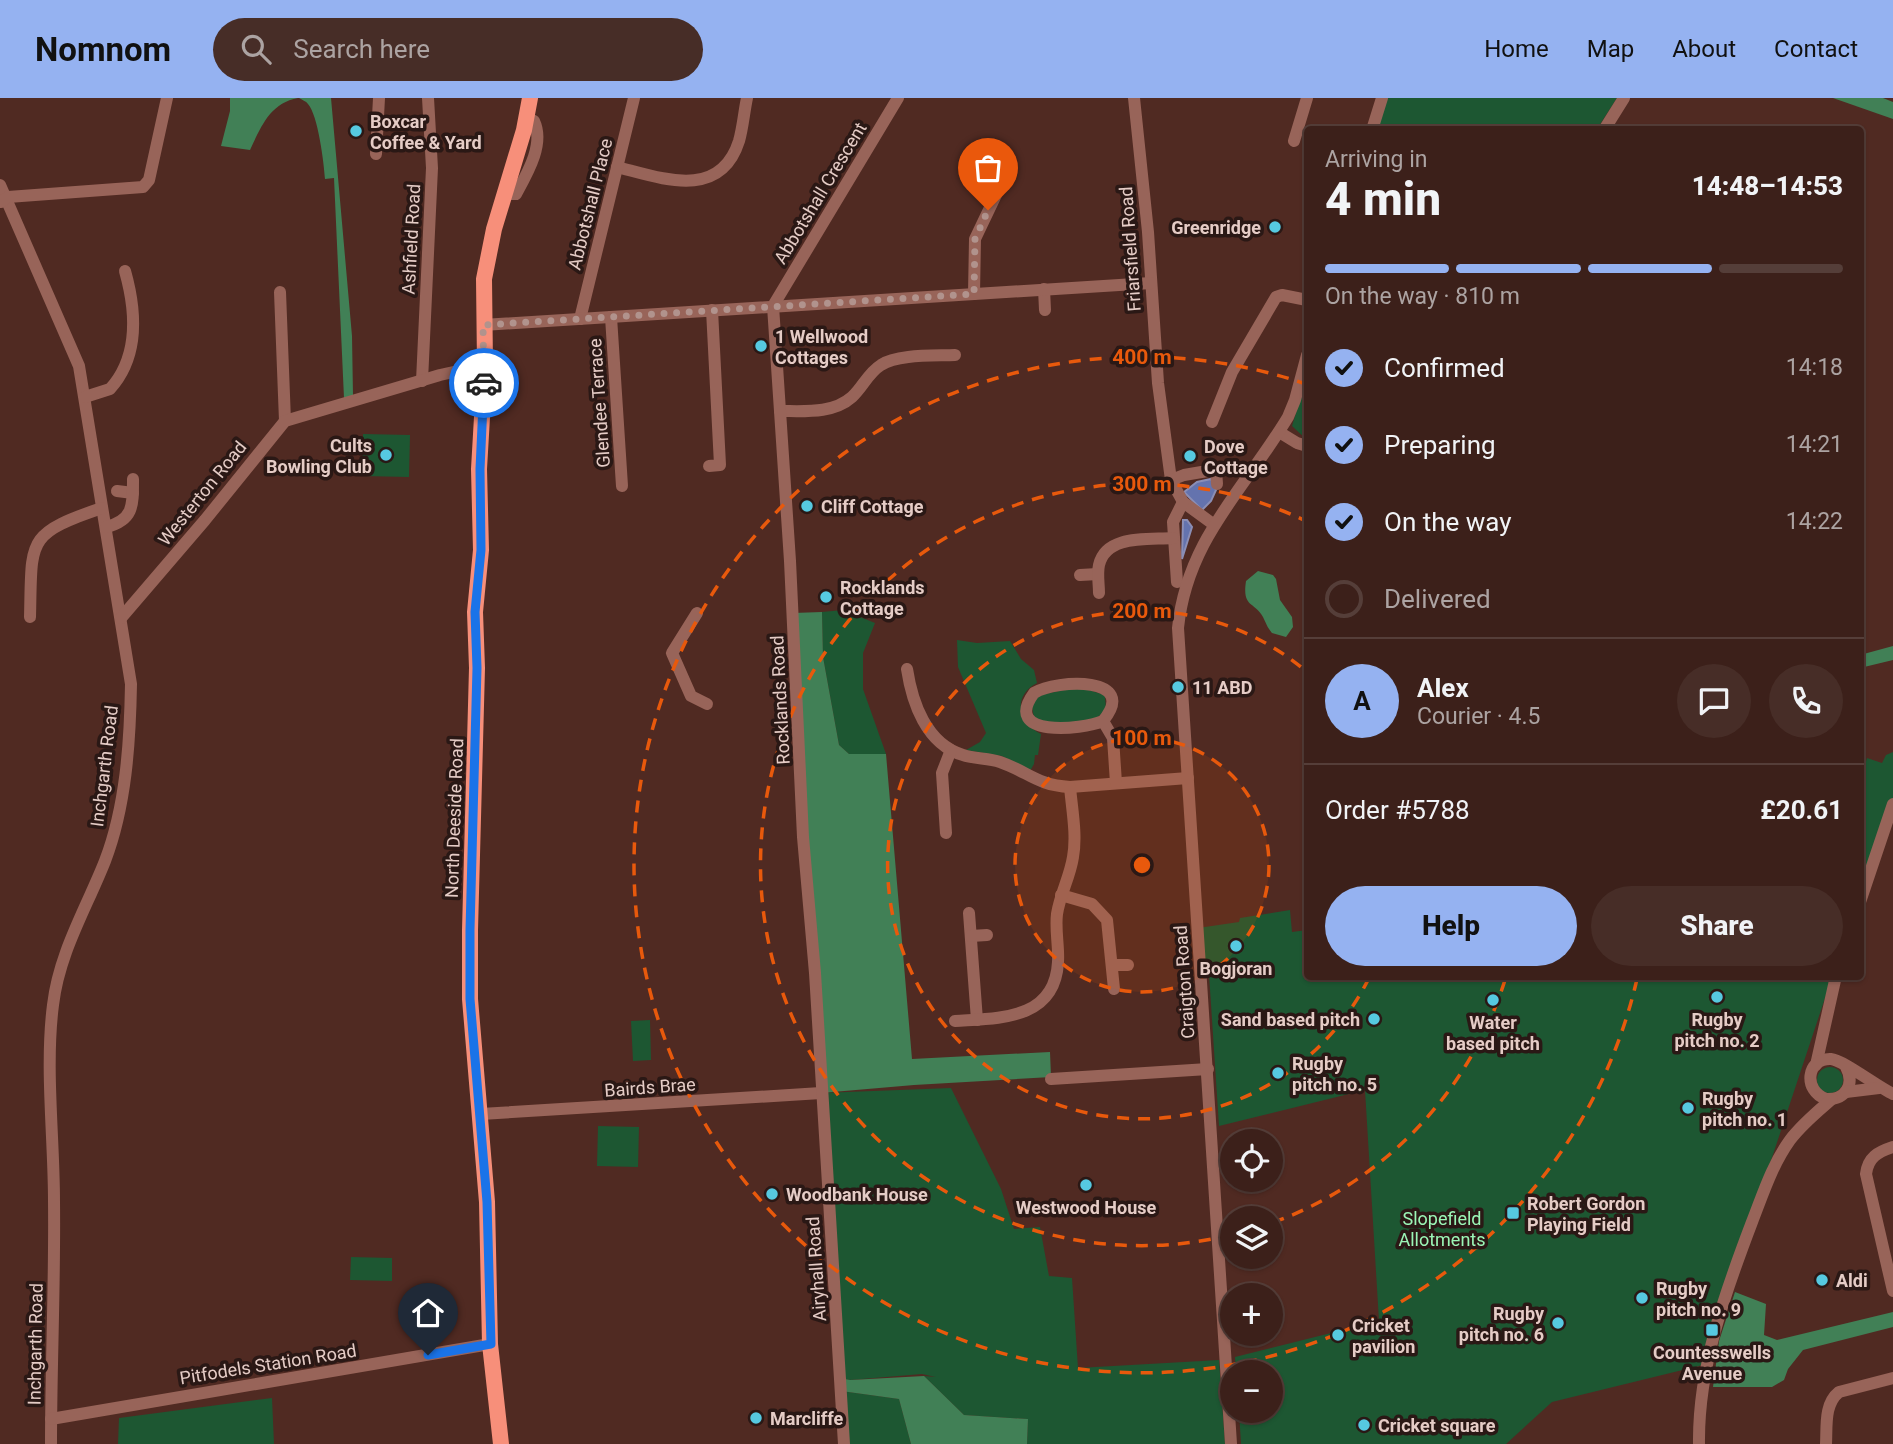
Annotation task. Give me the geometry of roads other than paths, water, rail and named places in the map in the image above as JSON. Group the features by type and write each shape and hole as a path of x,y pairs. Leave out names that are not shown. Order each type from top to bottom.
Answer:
{"main road":[{"name":"North Deeside Road","path":"501,1444 491,1344 487,1202 470,999 477,668 475,612 481,550 484,279 488,253 527,118 530,98"}],"street":[{"path":"3,200 143,187 149,180 167,98"},
{"path":"376,154 379,98"},
{"name":"Ashfield Road","path":"422,381 432,168 428,98"},
{"name":"Abbotshall Place","path":"580,319 634,98"},
{"path":"617,167 682,182 697,181 713,175 726,164 740,140 747,98"},
{"name":"Abbotshall Crescent","path":"773,306 898,98"},
{"name":"Friarsfield Road","path":"1134,98 1158,383 1171,480"},
{"path":"1294,141 1307,98"},
{"path":"1373,126 1382,98"},
{"path":"1606,126 1624,98"},
{"path":"1299,123 1310,126"},
{"path":"974,294 975,239 1006,174"},
{"name":"Inchgarth Road","path":"0,185 3,200 69,339 79,366 131,684 130,732 114,833 105,861 71,935 53,1004 51,1444"},
{"path":"85,397 110,389 125,365 134,326 133,300 125,271"},
{"path":"483,325 1151,283"},
{"path":"117,293 130,288"},
{"path":"1044,289 1045,310"},
{"path":"280,292 285,421 475,365 485,365"},
{"path":"1228,418 1213,417 1232,372 1276,297 1282,295 1304,299"},
{"name":"Rocklands Road","path":"773,306 790,561 803,836 815,973 821,1093"},
{"path":"709,466 720,465 712,310"},
{"name":"Glendee Terrace","path":"611,317 622,486"},
{"path":"780,411 826,410 841,405 853,396 882,364 899,358 955,355"},
{"name":"Craigton Road","path":"1231,1444 1179,620 1189,580 1213,524 1279,432 1295,400 1304,366"},
{"name":"Westerton Road","path":"121,618 285,421"},
{"path":"1279,432 1304,444"},
{"path":"1213,524 1183,502 1171,480 1231,467"},
{"path":"1216,470 1217,484"},
{"path":"106,527 120,524 126,519 130,510 134,478"},
{"path":"117,491 133,493"},
{"path":"1177,582 1173,538 1175,515 1183,502"},
{"path":"30,617 32,565 37,543 51,528 64,521 102,508"},
{"path":"1099,593 1098,574 1102,556 1108,549 1116,544 1173,538"},
{"path":"1080,575 1098,574"},
{"path":"697,613 672,653 691,696 707,704"},
{"path":"907,668 910,691 916,708 932,732 951,750 966,756 999,761 1038,782 1070,788 1188,778"},
{"path":"1088,683 1109,693 1110,710 1103,721 1077,729 1051,729 1035,724 1027,713 1027,706 1034,692 1040,689 1055,684 1088,683"},
{"path":"1103,721 1113,738 1116,783"},
{"path":"946,833 942,773 951,750"},
{"path":"954,1021 1023,1014 1040,1003 1051,988 1058,962 1057,915 1061,895 1072,867 1074,849 1070,788"},
{"path":"1864,890 1893,804"},
{"path":"1061,895 1092,904 1107,920 1114,989"},
{"path":"969,913 977,1020"},
{"path":"971,936 987,935"},
{"path":"1112,965 1128,965"},
{"path":"1804,1123 1812,1089 1810,1076 1816,1065 1835,980"},
{"path":"1825,1030 1850,1080 1846,1092"},
{"path":"1816,1065 1826,1060 1842,1064 1893,1094"},
{"path":"1051,1079 1208,1069"},
{"path":"1699,1444 1699,1416 1707,1366 1731,1279 1778,1160 1804,1123 1832,1099 1846,1092 1879,1088"},
{"path":"1812,1089 1821,1097 1832,1099"},
{"name":"Bairds Brae","path":"481,1114 821,1093"},
{"name":"Airyhall Road","path":"821,1093 844,1444"},
{"path":"1893,1147 1873,1157 1867,1166 1866,1174 1893,1291"},
{"name":"Pitfodels Station Road","path":"51,1419 491,1344"},
{"path":"1826,1444 1828,1405 1833,1397 1839,1392 1893,1378"}],"water":[{"path":"1211,479 1216,490 1211,501 1202,510 1184,492 1197,482"},
{"path":"1183,520 1187,520 1192,527 1182,559"}],"place":[{"name":"Boxcar Coffee & Yard","path":"356,131"},
{"name":"Greenridge","path":"1275,227"},
{"name":"1 Wellwood Cottages","path":"761,346"},
{"name":"Cults Bowling Club","path":"386,455"},
{"name":"Dove Cottage","path":"1190,456"},
{"name":"Cliff Cottage","path":"807,506"},
{"name":"Rocklands Cottage","path":"826,597"},
{"name":"11 ABD","path":"1178,687"},
{"name":"Bogjoran","path":"1236,946"},
{"name":"Rugby pitch no. 2","path":"1717,997"},
{"name":"Water based pitch","path":"1493,1000"},
{"name":"Sand based pitch","path":"1374,1019"},
{"name":"Rugby pitch no. 5","path":"1278,1073"},
{"name":"Rugby pitch no. 1","path":"1688,1108"},
{"name":"Westwood House","path":"1086,1185"},
{"name":"Woodbank House","path":"772,1194"},
{"name":"Robert Gordon Playing Field","path":"1513,1213"},
{"name":"Aldi","path":"1822,1280"},
{"name":"Rugby pitch no. 9","path":"1642,1298"},
{"name":"Rugby pitch no. 6","path":"1558,1323"},
{"name":"Countesswells Avenue","path":"1712,1330"},
{"name":"Cricket pavilion","path":"1338,1335"},
{"name":"Marcliffe","path":"756,1418"},
{"name":"Cricket square","path":"1364,1425"}],"park label":[{"name":"Slopefield Allotments","path":"1442,1228"}]}
